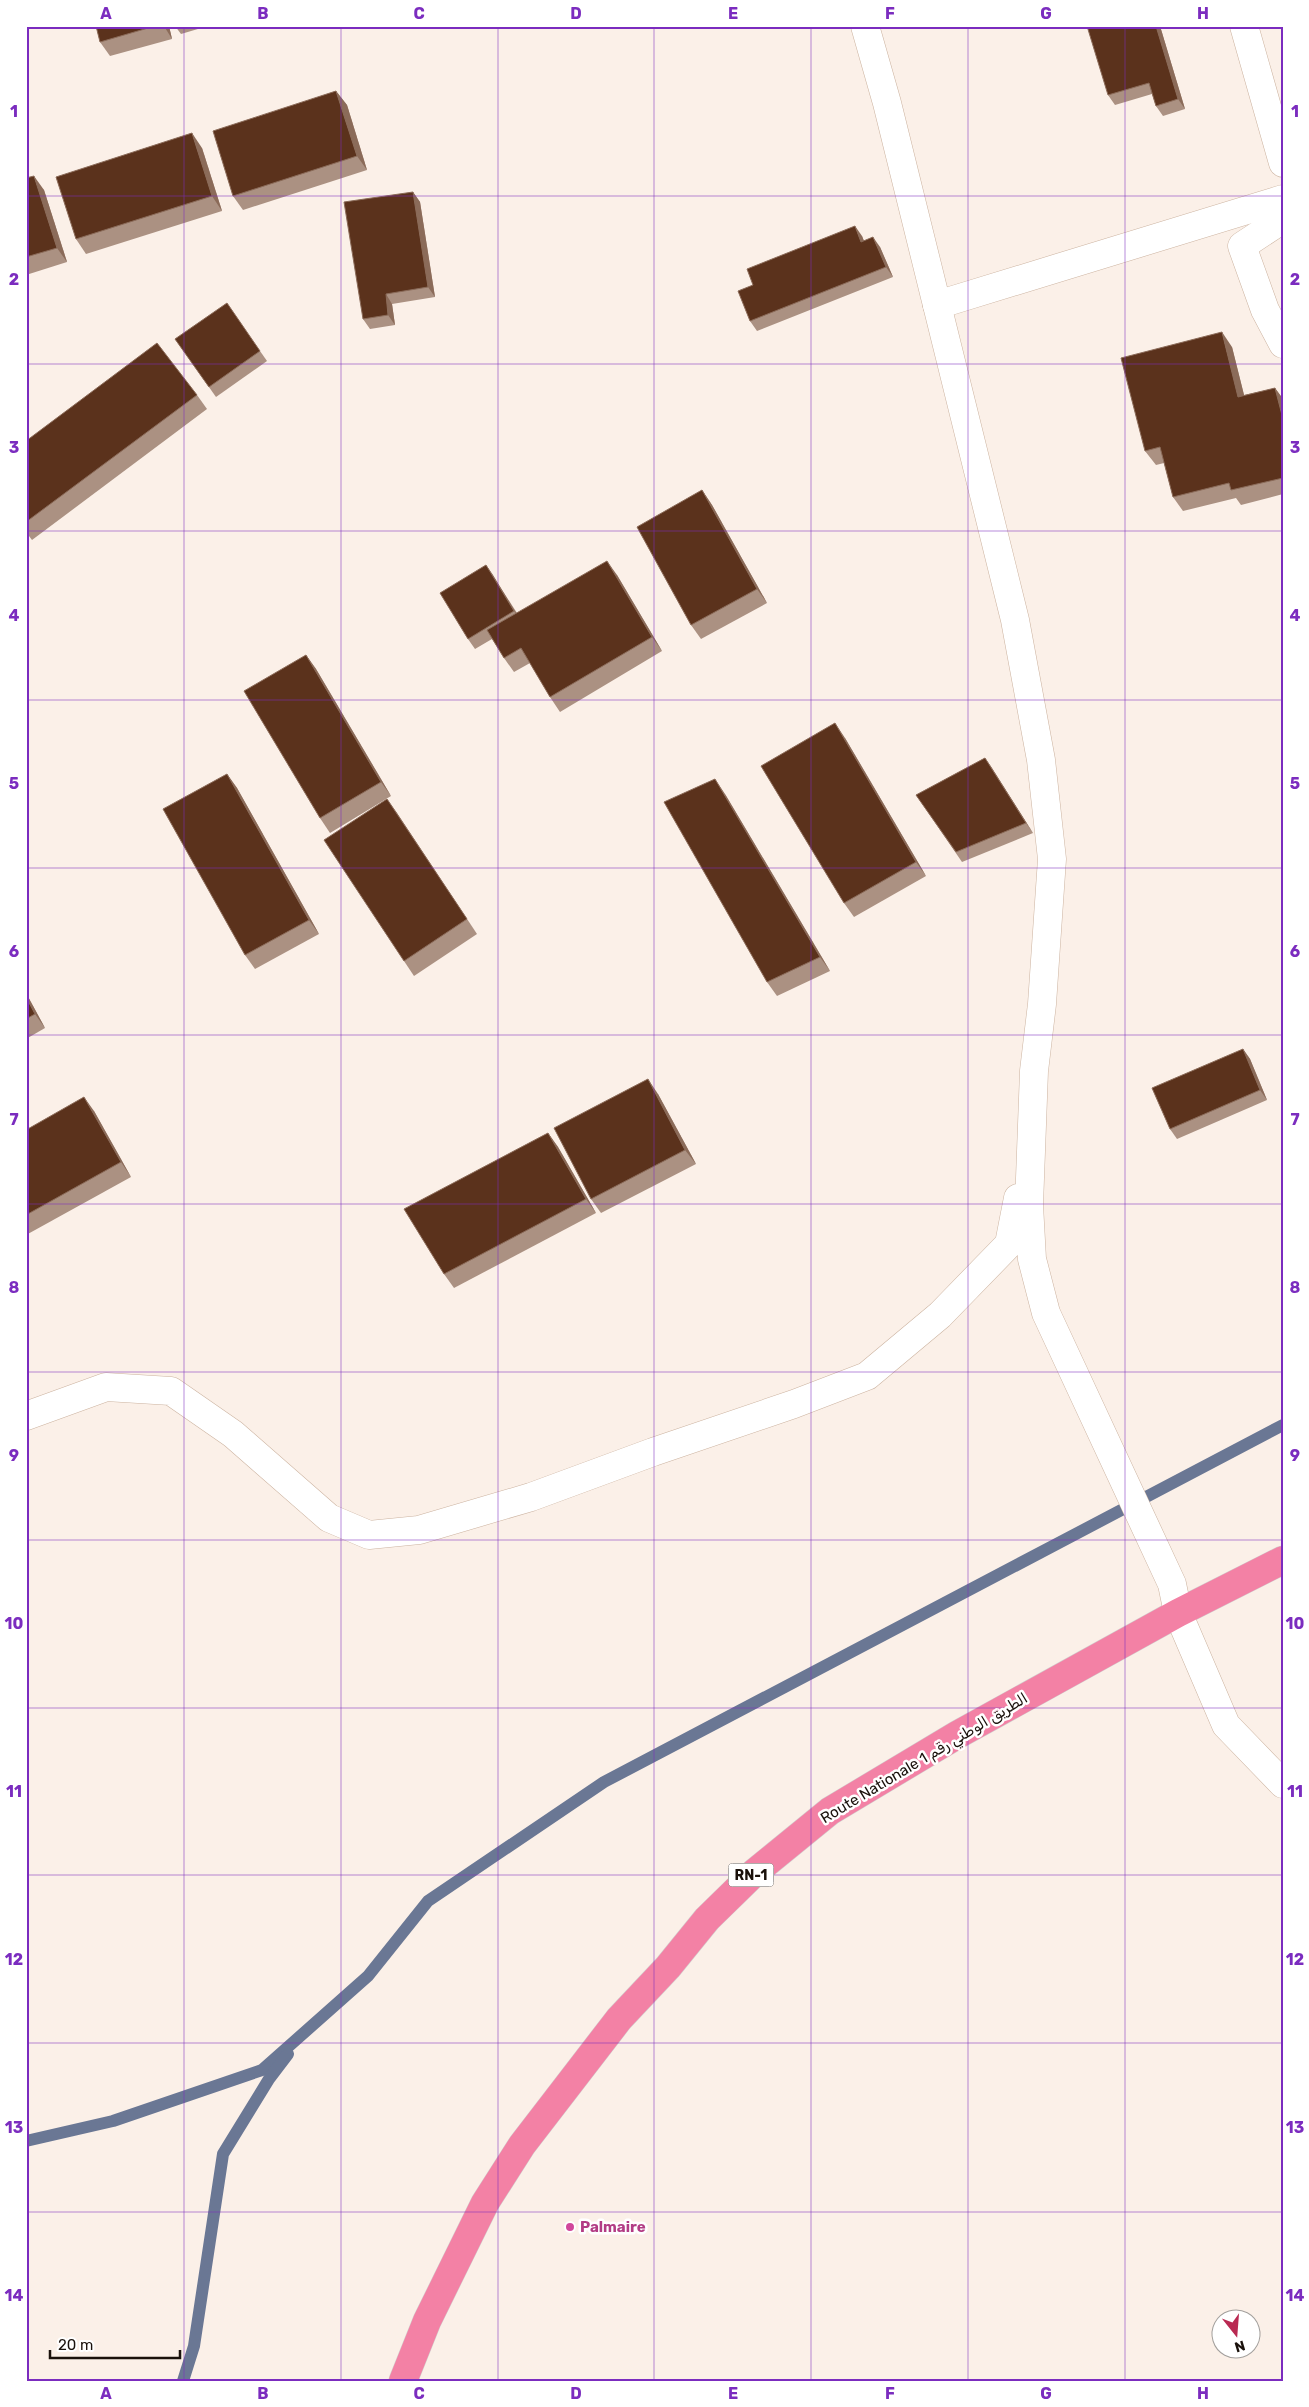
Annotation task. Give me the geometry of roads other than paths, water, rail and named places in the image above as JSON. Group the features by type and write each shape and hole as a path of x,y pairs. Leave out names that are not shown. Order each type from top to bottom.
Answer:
{"highway":[{"name":"Route Nationale الطريق الوطني رقم 1","path":"403,2381 426,2321 485,2203 522,2145 619,2019 668,1967 707,1920 740,1886 830,1811 957,1735 1178,1613 1283,1560"}],"street":[{"path":"865,26 1015,620 1042,760 1052,859 1042,1004 1034,1071 1029,1205 1032,1259 1046,1313 1172,1584 1178,1613 1226,1725 1283,1784"},
{"path":"1244,26 1283,163"},
{"path":"936,305 1283,199"},
{"path":"1283,219 1242,246 1265,310 1283,344"},
{"path":"26,1416 106,1387 171,1391 233,1434 329,1518 369,1534 419,1530 531,1497 653,1452 794,1404 867,1376 940,1315 1009,1244 1032,1127"}],"waterway":[{"path":"26,2141 113,2121 262,2070 368,1976 428,1901 604,1782 1283,1425"},
{"path":"183,2381 194,2346 223,2154 269,2079 288,2054"}],"place":[{"name":"Palmaire","path":"570,2227"}]}
